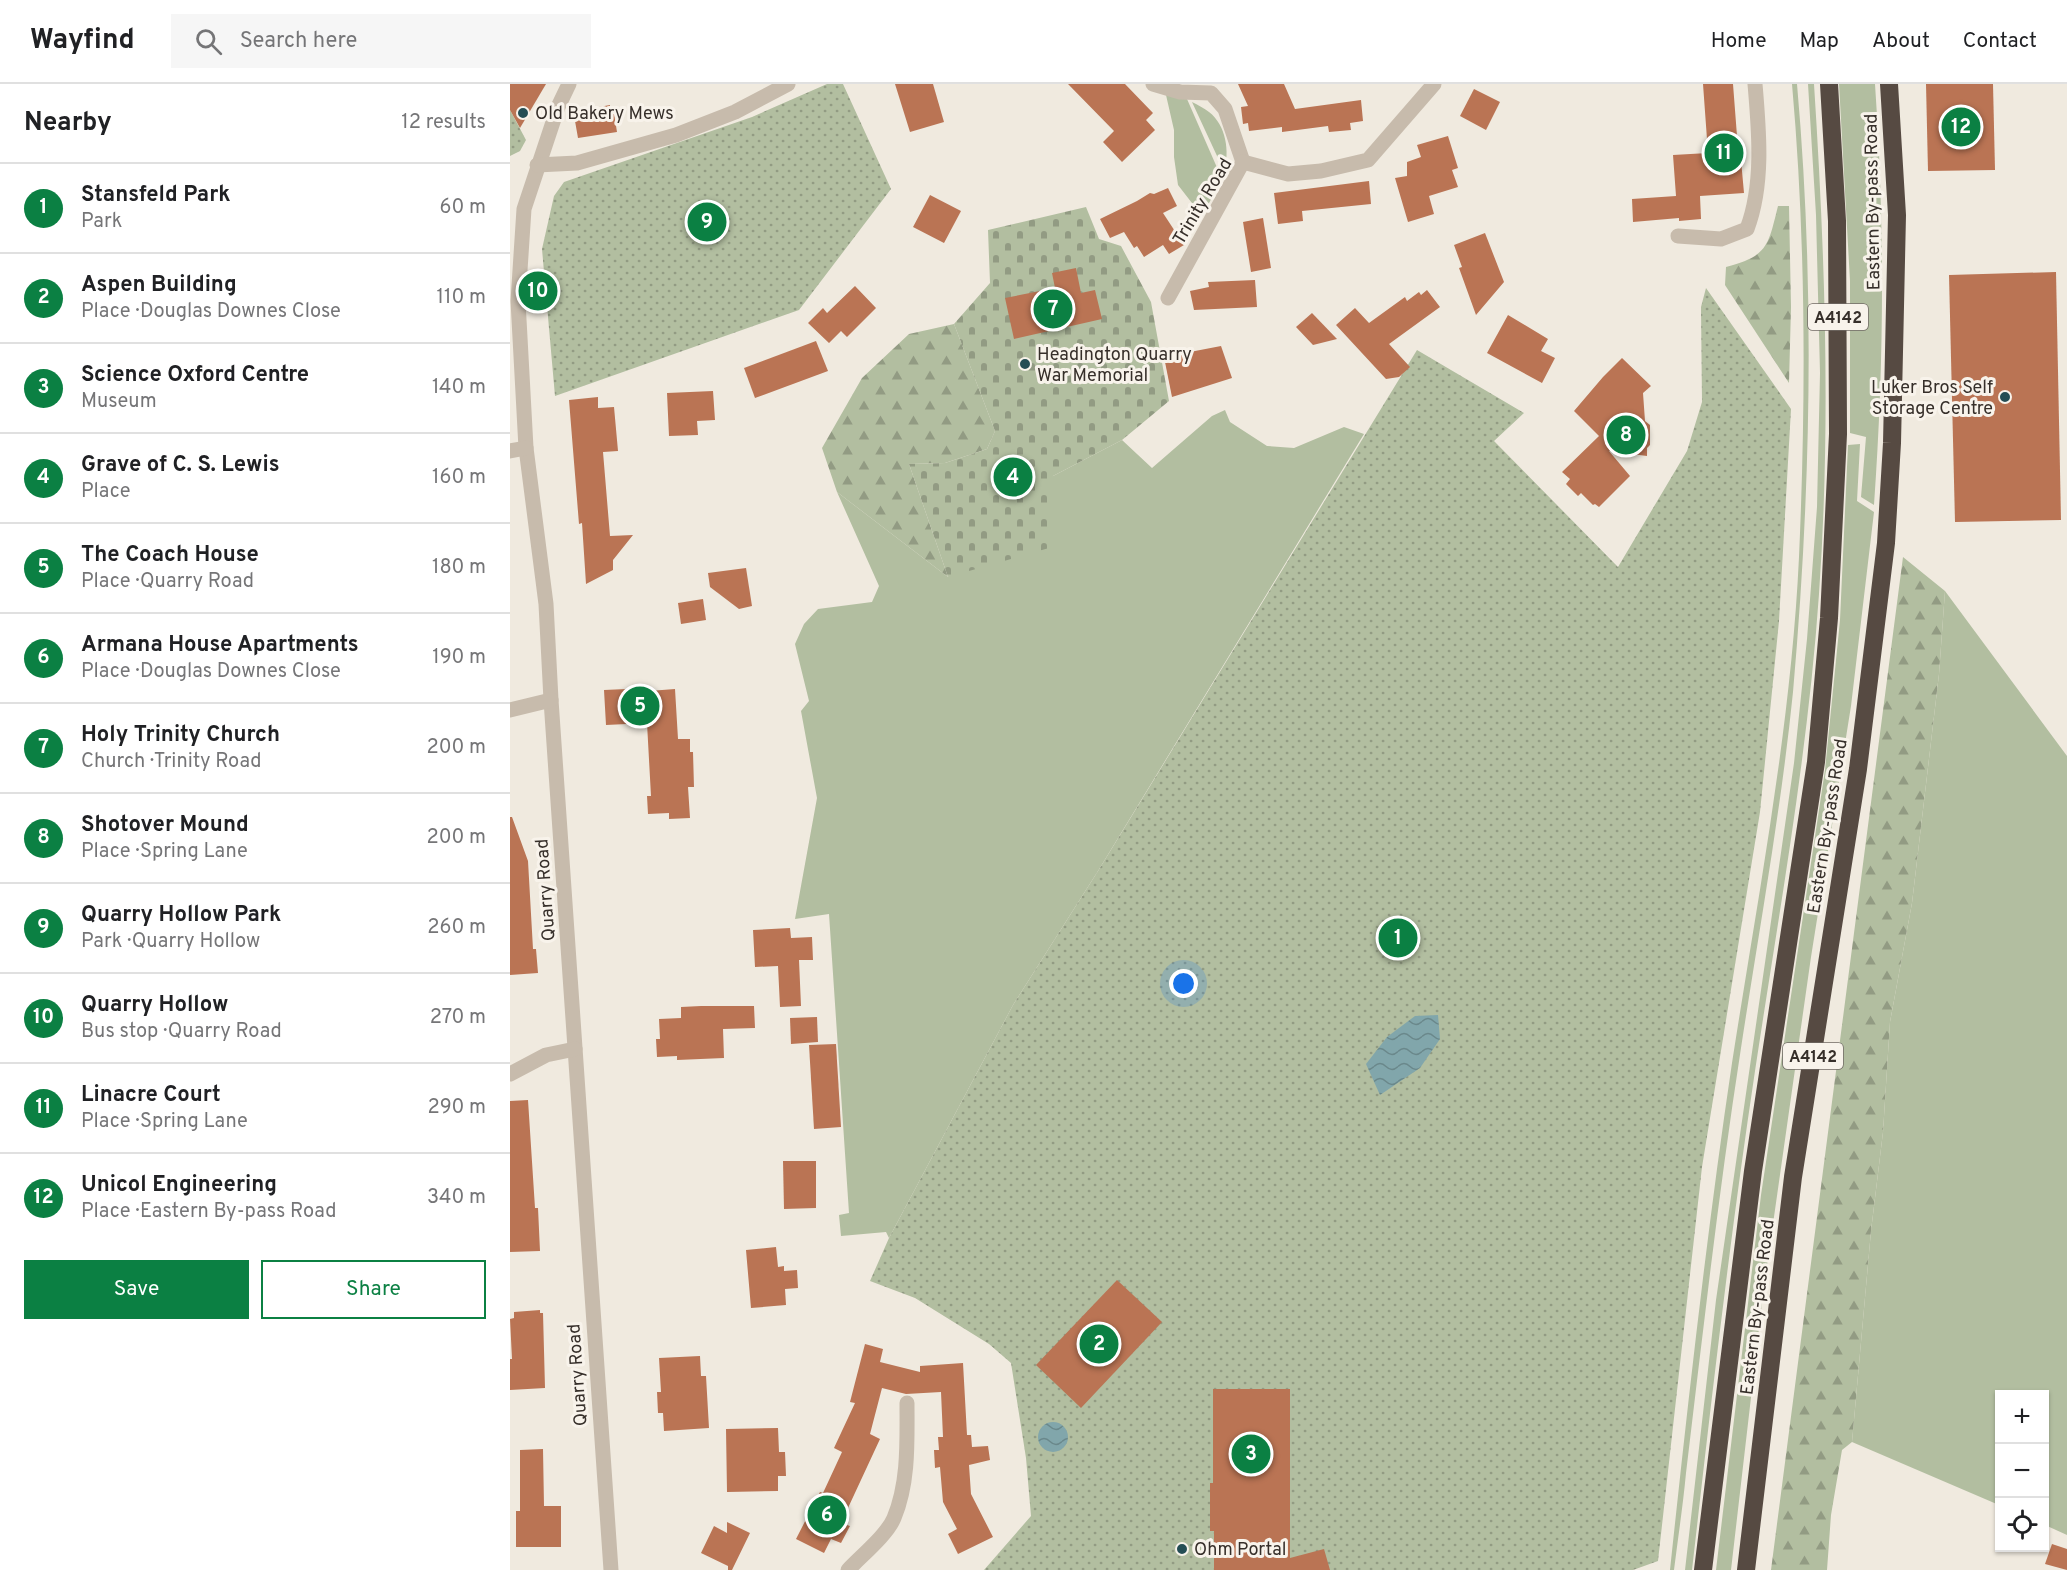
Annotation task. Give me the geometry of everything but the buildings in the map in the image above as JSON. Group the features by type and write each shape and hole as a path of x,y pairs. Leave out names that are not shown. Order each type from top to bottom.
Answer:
{"highway":[{"name":"Eastern By-pass Road","path":"1703,1570 1753,1171 1816,762 1829,618 1838,398 1837,221 1829,84"},
{"name":"Eastern By-pass Road","path":"1746,1570 1793,1177 1858,769 1886,543 1892,443 1897,215 1890,84"}],"street":[{"name":"Quarry Road","path":"569,84 537,165 517,207 520,242 518,301 526,448 546,604 610,1570"},
{"path":"537,165 576,163 676,135 735,112 788,84"},
{"path":"1153,84 1180,92 1211,93 1225,108 1243,162"},
{"name":"Trinity Road","path":"1168,298 1243,162 1288,174 1321,171 1368,160 1434,84"},
{"path":"1678,236 1721,239 1747,229 1753,214 1758,165 1755,84"},
{"path":"510,451 526,448"},
{"path":"510,710 551,700"},
{"path":"510,1074 546,1055 575,1049"},
{"path":"848,1570 894,1519 906,1472 907,1403"}],"green space":[{"path":"827,84 843,84 891,189 799,310 555,396 542,249 554,196 564,182 752,117"},
{"path":"1792,84 1797,84 1803,160 1808,312 1804,540 1793,692 1776,826 1726,1154 1674,1570 1670,1570 1714,1189 1781,748 1795,621 1804,379 1800,202"},
{"path":"1808,84 1814,84 1824,275 1826,403 1819,594 1808,714 1737,1196 1692,1570 1685,1570 1716,1300 1794,763 1807,639 1817,507 1820,373 1816,215"},
{"path":"1839,84 1875,84 1882,295 1880,400 1874,505 1861,497 1866,437 1850,433 1850,281"},
{"path":"1166,95 1187,99 1222,179 1202,216 1178,185 1174,157 1174,130"},
{"path":"1192,102 1215,117 1223,131 1227,156 1224,171"},
{"path":"510,110 526,140 520,151 510,156"},
{"path":"1778,206 1789,206 1791,307 1789,383 1725,285 1726,267 1750,258 1764,247 1772,231"},
{"path":"1086,207 1099,239 1121,246 1151,302 1169,401 1122,440 1053,476 1049,548 948,577 909,464 945,463 987,449 995,431 954,324 990,283 988,230"},
{"path":"1706,288 1791,409 1779,621 1760,812 1702,1167 1658,1561 1633,1570 984,1570 1031,1516 1026,1458 1011,1363 989,1344 915,1298 870,1281 889,1238 1013,1005 1098,871 1417,350 1524,413 1494,441 1618,567 1687,451 1702,402 1701,307"},
{"path":"954,324 995,431 987,449 945,463 909,464 948,577 837,492 822,448 862,378 909,334"},
{"path":"1225,410 1230,422 1267,446 1294,448 1344,427 1364,434 1098,871 1013,1005 889,1238 886,1232 841,1236 839,1215 849,1213 829,914 795,919 817,798 801,711 809,701 795,644 804,624 818,609 872,602 879,586 837,492 948,577 1053,476 1122,440 1152,468 1212,416"},
{"path":"1860,444 1857,501 1874,512 1851,706 1811,957 1763,1294 1731,1570 1716,1570 1761,1195 1825,770 1840,620 1848,445"},
{"path":"1903,557 1945,591 1939,674 1912,903 1890,1022 1883,1132 1871,1231 1852,1442 1842,1450 1831,1515 1827,1570 1771,1570"},
{"path":"1945,591 2067,756 2067,1535 2049,1527 2049,1390 1995,1390 1995,1503 1852,1442 1871,1231 1883,1132 1890,1022 1912,903 1939,674"}],"water":[{"path":"1438,1015 1440,1039 1420,1068 1380,1095 1366,1064 1387,1037 1415,1016"},
{"path":"1053,1422 1063,1427 1068,1437 1063,1447 1053,1452 1043,1447 1038,1437 1043,1427"}],"place":[{"name":"Old Bakery Mews","path":"523,113"},
{"name":"Unicol Engineering","path":"1961,127"},
{"name":"Linacre Court","path":"1724,153"},
{"name":"Quarry Hollow Park","path":"707,222"},
{"name":"Quarry Hollow","path":"538,291"},
{"name":"Holy Trinity Church","path":"1053,309"},
{"name":"Headington Quarry War Memorial","path":"1025,364"},
{"name":"Luker Bros Self Storage Centre","path":"2005,397"},
{"name":"Shotover Mound","path":"1626,435"},
{"name":"Grave of C. S. Lewis","path":"1013,477"},
{"name":"The Coach House","path":"640,706"},
{"name":"Stansfeld Park","path":"1398,938"},
{"name":"Aspen Building","path":"1099,1344"},
{"name":"Science Oxford Centre","path":"1251,1454"},
{"name":"Armana House Apartments","path":"827,1515"},
{"name":"Ohm Portal","path":"1182,1549"}]}
